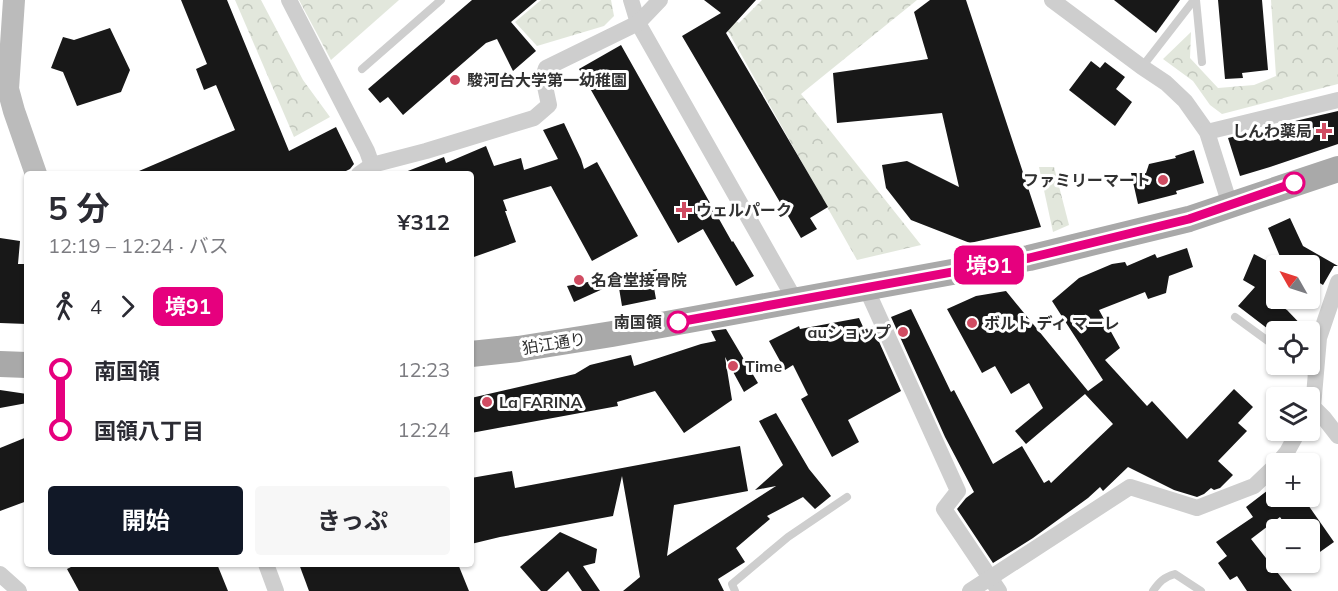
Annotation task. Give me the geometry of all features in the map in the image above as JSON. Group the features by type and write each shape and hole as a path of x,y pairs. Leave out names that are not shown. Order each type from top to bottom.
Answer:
{"main road":[{"name":"狛江通り","path":"474,354 600,336 1029,258 1189,219 1338,171"},
{"path":"0,364 24,365"}],"street":[{"path":"14,0 8,90 35,171"},
{"path":"289,0 367,151 365,169 534,118 549,105 543,77 546,68 638,23 660,0"},
{"path":"631,0 638,23 795,300"},
{"path":"1052,0 1166,83 1185,101 1207,132 1230,205"},
{"path":"1207,132 1338,100"},
{"path":"1314,387 1319,338 1338,282"},
{"path":"866,288 958,491 944,509 994,585"},
{"path":"1320,416 1338,436"},
{"path":"970,591 994,585 1130,487 1197,508 1254,486 1266,475"},
{"path":"267,567 276,591"},
{"path":"0,574 19,591"}],"lane":[{"path":"362,69 441,0"},
{"path":"1142,67 1195,0"},
{"path":"1195,0 1202,62"},
{"path":"1235,317 1266,340"},
{"path":"735,591 732,584 788,537 847,497"},
{"path":"1153,591 1160,581 1175,574 1201,591"}],"green space":[{"path":"235,0 261,0 303,80 330,117 294,137"},
{"path":"299,0 399,0 331,60"},
{"path":"541,0 611,0 614,16 604,26 537,46 515,22"},
{"path":"762,0 917,0 801,94 921,245 857,260 724,24 729,17 739,23"},
{"path":"1271,0 1338,0 1338,84 1222,114 1210,105 1193,81 1163,59 1191,32 1190,58 1218,88 1254,85 1276,76"},
{"path":"1039,167 1054,167 1069,225 1053,232"}],"building":[{"path":"181,0 227,0 289,151 336,127 354,164 346,171 139,171 235,130 216,85 204,90 196,69 207,64"},
{"path":"472,0 537,0 511,22 536,51 513,71 497,39 486,43 403,115 388,97 380,103 368,89"},
{"path":"704,0 756,0 726,33 828,207 810,218 817,229 801,238 682,36 721,13"},
{"path":"930,0 966,0 1041,227 970,243 911,220 886,188 882,165 907,161 959,187 942,113 837,123 833,73 928,59 914,12"},
{"path":"1114,0 1180,0 1156,33"},
{"path":"1218,0 1262,0 1268,70 1242,73 1243,78 1225,79"},
{"path":"110,28 130,70 121,92 77,106 63,72 51,68 63,37 74,40"},
{"path":"621,45 732,242 754,276 736,286 703,229 678,243 579,69"},
{"path":"1091,61 1100,68 1105,62 1125,77 1116,89 1132,102 1115,126 1069,90"},
{"path":"1338,111 1338,144 1240,176 1228,138 1257,131 1258,133 1278,125"},
{"path":"564,123 584,169 597,162 638,236 592,261 551,186 503,200 516,242 474,257 474,171 408,171 444,157 446,163 486,146 494,166 521,158 524,170 558,159 543,130"},
{"path":"1194,150 1204,183 1176,191 1177,194 1138,204 1131,173 1146,173 1149,164 1176,158 1175,156"},
{"path":"1290,218 1303,246 1319,255 1279,255 1268,228"},
{"path":"0,238 20,241 18,264 24,264 24,324 0,323"},
{"path":"1187,248 1193,267 1169,276 1166,293 1148,299 1145,292 1099,310 1120,348 1105,360 1147,406 1152,401 1187,439 1234,389 1253,407 1238,423 1247,431 1218,461 1233,475 1220,488 1214,490 1211,488 1197,497 1174,490 1128,467 1103,491 1100,487 1033,538 993,563 957,509 974,492 945,437 891,317 911,309 951,392 954,390 993,464 1022,446 1044,483 1049,480 1051,483 1113,424 1085,394 1026,444 1015,431 1043,408 1029,383 1011,394 995,366 982,373 947,309 976,296 1006,291 1088,391 1103,380 1052,301 1079,278 1112,264 1125,262 1127,266 1155,254 1157,258"},
{"path":"1254,254 1266,260 1266,309 1285,309 1298,321 1266,321 1266,327 1238,306 1255,287 1243,280"},
{"path":"1320,256 1338,266 1334,266 1323,285 1320,283"},
{"path":"657,269 660,287 654,288 656,299 622,306 617,276"},
{"path":"614,277 616,283 574,302 567,286"},
{"path":"859,318 864,329 872,326 901,391 848,420 859,442 832,457 801,399 808,395 793,365 785,370 769,341 799,326 800,329"},
{"path":"726,329 758,383 744,392 725,357 732,400 684,433 655,391 617,402 618,406 474,432 474,397 575,374 590,365 631,355 634,366 716,341 711,331"},
{"path":"0,390 24,394 24,404 0,408"},
{"path":"776,413 809,469 831,496 815,509 803,497 767,516 770,519 736,548 745,562 718,579 724,591 623,591 640,577 622,476 613,516 474,543 474,477 512,471 515,488 740,446 748,491 674,505 667,556 776,486 755,490 783,465 759,421"},
{"path":"24,438 24,502 0,511 0,448"},
{"path":"1266,492 1266,507 1310,507 1318,519 1281,519 1280,517 1266,519 1266,528 1251,539 1266,558 1266,573 1278,573 1292,591 1247,591 1237,576 1230,580 1218,563 1227,556 1216,542 1253,517 1246,507"},
{"path":"1320,522 1334,542 1320,552"},
{"path":"560,532 597,549 595,563 583,566 600,591 582,591 568,571 547,591 541,591 520,567"},
{"path":"71,567 218,567 228,591 79,591 67,569"},
{"path":"300,567 459,567 469,591 309,591"}],"bus line":[{"name":"境91","path":"678,322 1029,258 1189,219 1294,183"}],"place":[{"name":"駿河台大学第一幼稚園","path":"455,80"},
{"name":"しんわ薬局","path":"1324,131"},
{"name":"ファミリーマート","path":"1163,180"},
{"name":"ウェルパーク","path":"684,210"},
{"name":"名倉堂接骨院","path":"579,280"},
{"name":"南国領","path":"678,322"},
{"name":"ボルト ディ マーレ","path":"972,323"},
{"name":"auショップ","path":"903,332"},
{"name":"Time","path":"733,366"},
{"name":"La FARINA","path":"487,402"}]}
